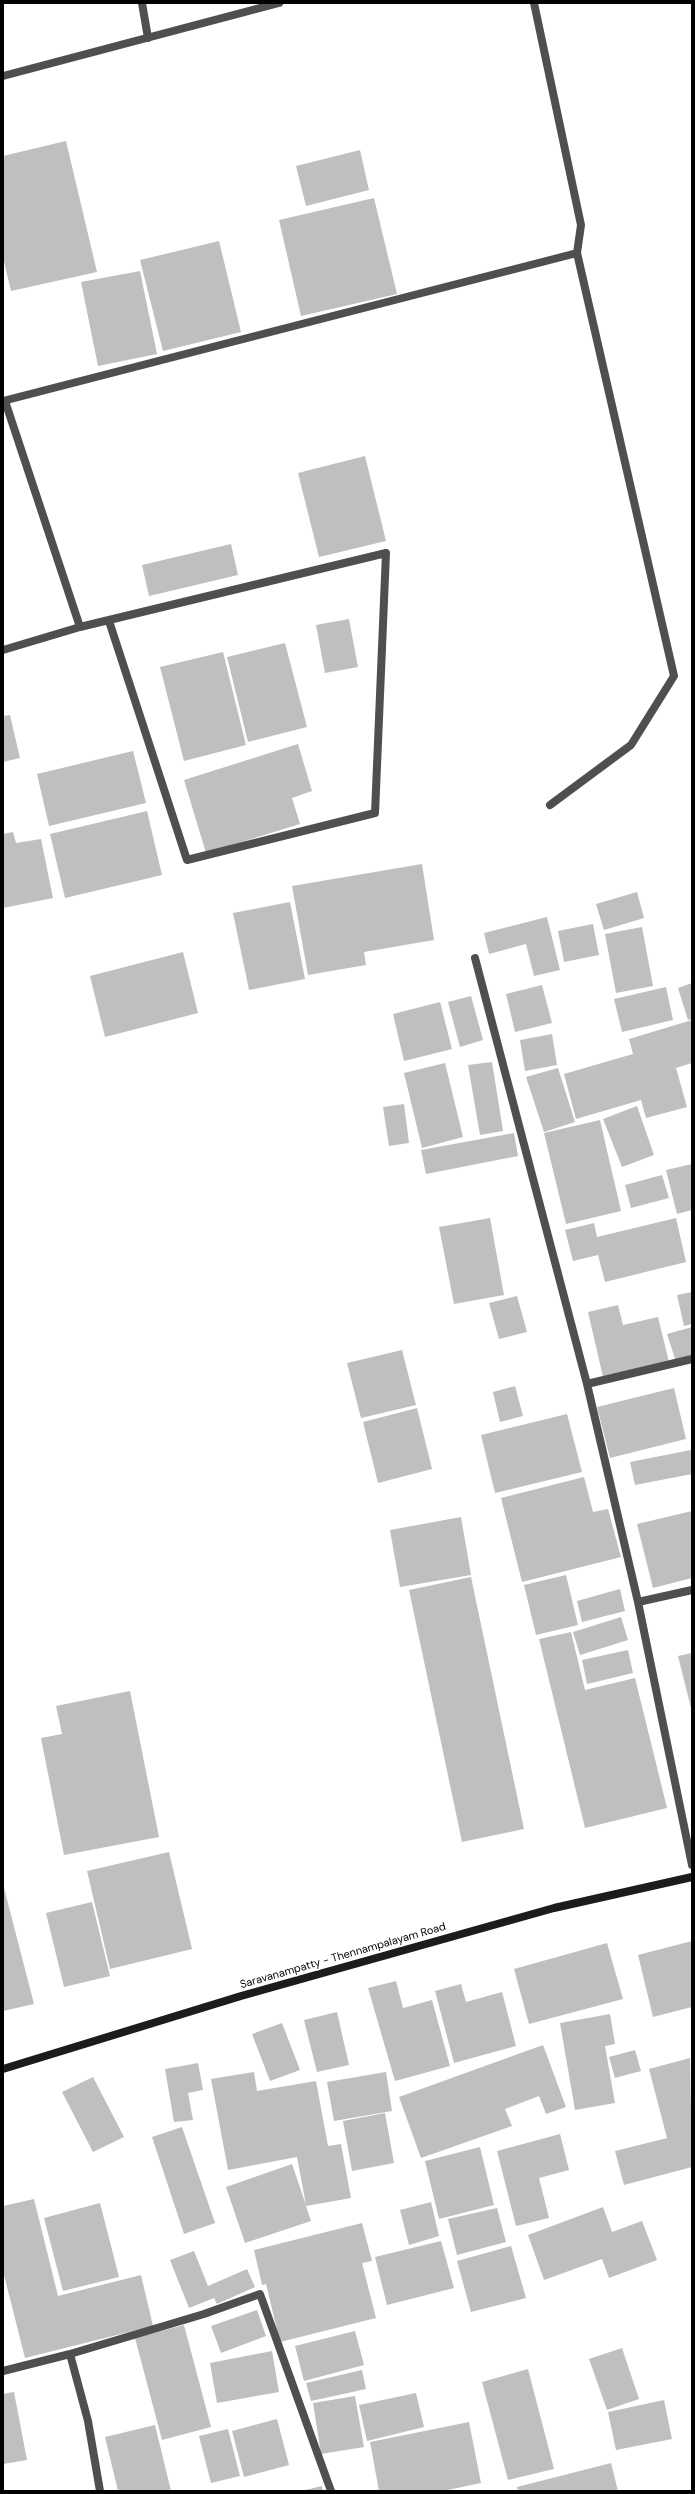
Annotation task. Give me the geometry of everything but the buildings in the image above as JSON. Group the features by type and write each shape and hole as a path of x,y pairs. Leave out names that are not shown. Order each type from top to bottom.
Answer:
{"main road":[{"name":"Saravanampatty - Thennampalayam Road","path":"3,2069 241,1996 546,1910 692,1877"}],"street":[{"path":"142,3 148,38"},
{"path":"3,76 279,3"},
{"path":"534,3 581,225 577,253 674,676 631,745 550,805"},
{"path":"80,628 4,401 577,253"},
{"path":"3,650 80,628 386,553 375,813 187,860 109,621"},
{"path":"475,958 587,1384 638,1602 692,1865"},
{"path":"587,1384 692,1359"},
{"path":"638,1602 692,1590"},
{"path":"3,2370 70,2354 204,2314 260,2294 331,2491"},
{"path":"70,2354 88,2421 100,2491"}]}
